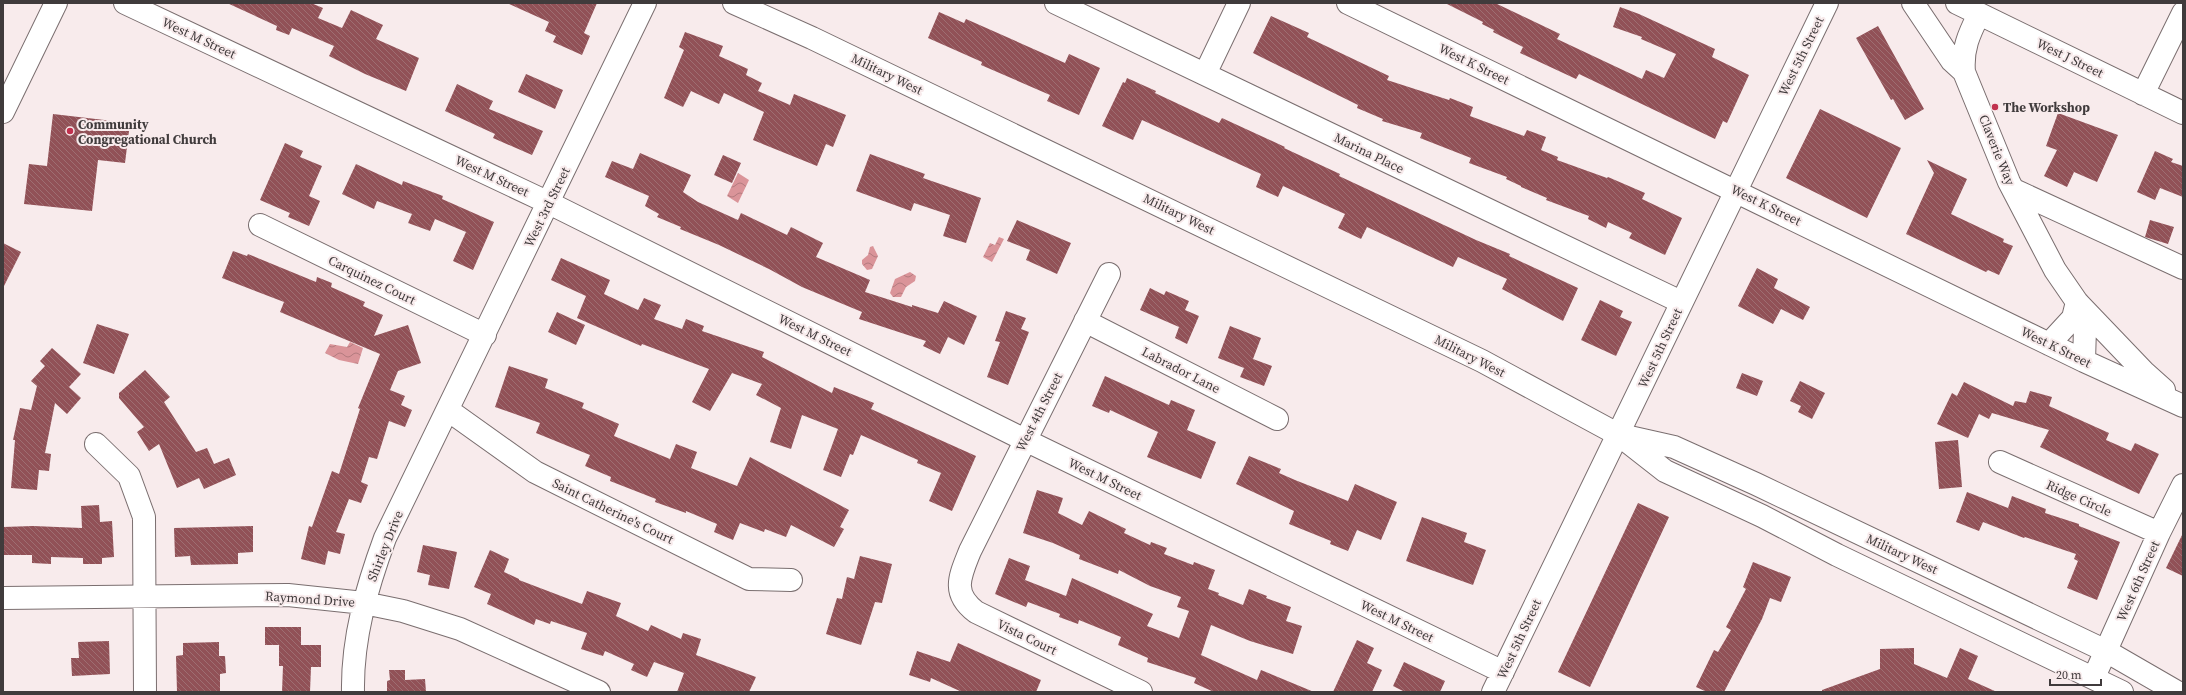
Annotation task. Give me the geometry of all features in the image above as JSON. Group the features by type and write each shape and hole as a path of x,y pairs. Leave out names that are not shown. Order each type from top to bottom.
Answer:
{"street":[{"path":"3,112 56,3"},
{"name":"West M Street","path":"125,3 549,202 1025,440 1503,672"},
{"name":"West 3rd Street","path":"448,410 645,3"},
{"name":"Military West","path":"734,3 812,38 1468,354 1619,435 1665,471 2094,677 2122,692"},
{"name":"Marina Place","path":"1056,3 1682,302"},
{"path":"1205,74 1239,3"},
{"name":"West K Street","path":"1348,3 1736,190 2084,361 2182,405"},
{"name":"West 5th Street","path":"1493,692 1598,474 1619,435 1827,3"},
{"name":"Claverie Way","path":"1913,3 1952,61 1964,72 2014,190 2055,270 2077,302 2145,374 2182,405"},
{"name":"West J Street","path":"1957,3 2183,113"},
{"path":"2143,94 2183,12"},
{"path":"1964,72 1964,49 1968,36 1979,14"},
{"path":"2014,190 2183,268"},
{"name":"Carquinez Court","path":"260,225 484,335"},
{"name":"West 4th Street","path":"970,551 1109,274"},
{"path":"2049,344 2072,318 2077,302"},
{"name":"Claverie Way","path":"2077,302 2085,328 2084,361"},
{"name":"Labrador Lane","path":"1085,321 1277,419"},
{"name":"Saint Catherine's Court","path":"448,410 541,476 749,579 791,580"},
{"name":"Shirley Drive","path":"353,692 356,638 372,572 385,538 448,410"},
{"name":"Military West","path":"1619,435 1674,447 1750,480 2106,651 2178,692"},
{"path":"96,444 129,476 144,516 145,692"},
{"name":"Ridge Circle","path":"2000,462 2159,534"},
{"name":"West 6th Street","path":"2094,677 2183,485"},
{"name":"Vista Court","path":"970,551 960,582 960,594 965,604 976,612 1141,692"},
{"name":"Raymond Drive","path":"3,598 288,595 364,603 403,611 460,629 600,692"}],"water":[{"path":"738,173 749,180 738,203 727,196"},
{"path":"999,237 1004,239 992,262 983,257 990,243 995,245"},
{"path":"873,246 878,256 872,269 867,270 862,264 862,260 868,255 870,247"},
{"path":"910,272 916,276 915,281 906,287 901,297 893,297 890,293 895,279"},
{"path":"350,342 363,348 358,364 339,360 325,353 330,344 347,347"}],"building":[{"path":"227,3 311,3 323,8 318,18 342,28 351,10 383,25 376,39 419,58 406,91 365,74 329,56 334,46 292,28 289,35 276,30 277,26"},
{"path":"507,3 597,3 584,33 590,36 582,55 553,42 556,36 545,31 549,22"},
{"path":"1445,3 1495,3 1560,34 1557,39 1642,79 1646,70 1664,78 1676,54 1641,39 1642,37 1613,27 1620,7 1639,14 1715,49 1712,57 1749,75 1727,123 1723,121 1715,139 1579,74 1576,79 1520,53 1523,47 1493,32 1494,30 1482,24 1483,22"},
{"path":"939,12 964,23 966,19 1065,63 1069,54 1100,68 1079,115 1047,101 1050,95 981,65 982,62 928,38"},
{"path":"1271,16 1309,33 1307,37 1389,76 1387,80 1449,100 1450,98 1473,107 1470,116 1524,136 1527,130 1546,137 1541,150 1558,157 1557,160 1607,178 1608,177 1645,193 1642,199 1682,218 1665,255 1629,238 1632,233 1608,222 1606,228 1588,219 1589,216 1546,200 1547,198 1506,179 1507,177 1469,163 1471,158 1420,138 1422,133 1382,121 1383,119 1357,108 1358,105 1253,53"},
{"path":"1878,26 1924,109 1905,120 1893,99 1891,100 1856,38"},
{"path":"685,32 723,46 719,56 748,69 746,75 762,83 758,91 790,105 794,94 846,115 833,147 826,144 817,166 753,140 764,112 724,93 719,104 691,91 683,107 664,98 684,50 679,47"},
{"path":"526,74 563,90 555,109 518,92"},
{"path":"1127,78 1219,123 1222,118 1285,147 1284,148 1340,174 1339,176 1476,240 1510,254 1509,256 1578,288 1563,321 1502,289 1507,279 1458,257 1453,267 1367,227 1361,239 1338,228 1345,214 1283,186 1278,197 1256,187 1261,174 1142,120 1133,140 1102,126 1123,82 1125,83"},
{"path":"457,84 493,101 489,109 543,131 532,155 493,138 495,134 445,111"},
{"path":"1820,109 1901,148 1867,218 1786,178"},
{"path":"2058,113 2118,135 2097,182 2074,172 2067,187 2044,176 2057,150 2046,146"},
{"path":"53,114 130,123 125,163 98,160 92,211 24,204 29,164 47,166"},
{"path":"285,143 303,151 300,157 322,166 309,196 320,201 309,226 288,217 290,213 260,200"},
{"path":"2155,151 2173,159 2171,162 2183,166 2183,197 2160,188 2155,200 2137,192"},
{"path":"640,153 691,175 683,192 698,202 738,220 741,213 787,235 791,227 823,243 816,257 870,280 865,292 912,307 912,305 938,313 944,301 977,316 964,345 948,337 940,354 923,346 926,341 859,319 862,312 802,287 769,269 657,217 659,214 645,206 649,196 605,177 612,161 633,169"},
{"path":"870,154 925,174 923,178 981,198 966,243 943,236 950,215 914,203 911,211 856,191"},
{"path":"723,155 741,163 732,183 714,175"},
{"path":"1927,160 1967,179 1951,214 2004,239 2003,242 2013,246 1999,275 1988,270 1986,272 1906,234 1934,173"},
{"path":"356,164 402,185 403,181 443,196 442,199 494,222 473,270 453,261 466,232 435,219 430,231 408,223 412,214 377,201 374,209 342,194"},
{"path":"1017,220 1071,243 1057,274 1026,260 1030,250 1007,241"},
{"path":"2150,220 2174,227 2168,244 2145,237"},
{"path":"3,243 21,252 3,288"},
{"path":"233,251 247,256 248,254 316,282 317,277 332,283 331,287 365,302 363,306 383,315 374,336 408,325 421,363 398,371 390,390 405,396 401,405 412,410 405,427 389,421 377,459 369,457 361,482 368,485 361,503 349,499 336,532 345,534 340,554 328,551 325,565 301,559 309,526 312,527 332,471 339,474 360,409 358,408 380,354 280,312 284,302 222,278"},
{"path":"561,258 610,280 604,294 638,310 644,298 661,305 654,319 682,329 686,319 704,326 702,331 764,352 762,357 832,393 834,387 874,403 871,409 976,456 952,511 929,501 941,473 917,463 918,460 861,435 853,455 850,454 841,477 823,470 838,429 802,415 791,449 770,442 781,408 756,395 762,384 732,373 710,411 692,402 709,369 642,344 641,346 577,318 586,296 551,280"},
{"path":"1757,268 1778,279 1774,288 1810,307 1803,320 1781,309 1773,324 1738,306"},
{"path":"1150,288 1164,295 1166,291 1189,301 1185,310 1199,316 1187,344 1175,338 1179,327 1140,310"},
{"path":"1600,300 1623,311 1620,317 1632,322 1616,356 1581,340"},
{"path":"1006,311 1026,318 1021,329 1029,332 1008,385 987,377 1000,342 995,341"},
{"path":"557,312 585,325 576,345 548,332"},
{"path":"97,324 129,334 114,374 83,363"},
{"path":"1230,326 1261,338 1253,359 1272,366 1264,386 1240,377 1244,368 1218,358"},
{"path":"52,348 81,374 69,387 81,398 67,414 55,403 45,453 51,454 49,471 39,470 37,490 11,488 15,440 13,440 20,408 31,410 37,386 31,381 45,366 40,361"},
{"path":"509,366 548,379 545,388 584,403 582,408 619,424 614,436 670,459 676,444 697,452 691,468 737,486 750,457 849,510 840,527 844,529 834,547 791,525 786,537 765,529 764,532 740,523 733,540 714,532 717,524 686,511 686,513 655,502 656,499 610,481 611,477 585,466 590,455 536,433 540,423 495,407"},
{"path":"145,370 170,397 164,402 196,452 207,448 214,464 229,458 236,475 204,489 199,478 177,488 159,444 149,451 137,432 144,427 119,398 119,393"},
{"path":"1742,373 1763,381 1757,396 1736,388"},
{"path":"1105,376 1169,405 1171,400 1195,410 1187,430 1216,442 1201,479 1147,457 1158,432 1110,410 1109,413 1092,406"},
{"path":"1800,381 1825,393 1812,419 1798,412 1801,406 1790,401"},
{"path":"1964,382 2013,406 2015,401 2026,403 2030,391 2052,397 2049,406 2109,433 2106,440 2131,451 2135,443 2159,454 2139,494 2040,447 2049,430 1992,413 1989,419 1979,414 1968,438 1937,424 1952,393 1957,396"},
{"path":"1958,440 1962,487 1939,489 1935,442"},
{"path":"1249,456 1281,469 1279,473 1348,501 1355,484 1397,502 1381,540 1357,530 1348,551 1330,544 1331,541 1289,524 1294,511 1236,484"},
{"path":"1037,490 1063,498 1058,513 1082,525 1089,511 1126,529 1124,533 1150,545 1151,542 1167,548 1164,554 1193,565 1194,562 1215,570 1208,589 1219,593 1218,595 1243,605 1249,589 1267,596 1266,598 1291,607 1286,621 1302,626 1293,654 1250,641 1211,625 1201,655 1257,680 1261,670 1314,692 1214,692 1194,683 1196,678 1147,662 1148,658 1118,645 1121,637 1079,620 1078,624 1059,617 1060,614 1028,602 1026,607 995,594 1009,558 1030,566 1025,580 1066,596 1072,578 1153,614 1147,626 1179,638 1189,611 1177,607 1181,597 1150,586 1119,570 1118,574 1079,559 1080,555 1053,543 1023,533"},
{"path":"1967,492 2008,508 2012,496 2046,509 2045,513 2079,524 2079,526 2120,542 2097,600 2067,588 2078,561 2074,559 2076,554 2025,537 2024,538 1983,522 1979,531 1956,522"},
{"path":"1638,503 1669,517 1590,687 1558,672"},
{"path":"99,505 100,522 112,521 114,557 102,558 102,564 83,564 83,558 51,557 51,564 32,563 32,555 3,555 3,527 33,526 82,528 81,506"},
{"path":"1422,517 1467,533 1464,542 1486,550 1473,585 1406,561"},
{"path":"253,526 253,552 238,553 238,564 191,565 190,556 175,557 174,528"},
{"path":"2183,533 2183,576 2166,568"},
{"path":"423,545 457,552 449,589 428,585 430,575 417,572"},
{"path":"490,550 509,559 504,572 519,580 582,604 587,591 621,603 616,616 648,631 651,625 681,639 683,633 701,639 696,655 756,677 749,692 677,692 684,673 654,662 647,677 631,670 634,664 605,651 603,656 581,649 587,633 551,621 550,624 536,619 534,625 487,604 491,594 474,587"},
{"path":"860,556 892,564 882,603 875,602 861,645 826,634 837,598 842,599 847,577 854,579"},
{"path":"1753,562 1791,577 1781,602 1770,598 1762,619 1724,692 1707,692 1696,687 1714,650 1718,652 1731,630 1726,627 1746,589 1743,587"},
{"path":"265,627 301,627 301,645 321,645 321,667 311,667 310,692 282,692 283,666 279,666 279,645 265,645"},
{"path":"1357,640 1374,648 1367,663 1382,670 1372,692 1333,692"},
{"path":"109,641 110,674 72,676 71,658 79,658 78,642"},
{"path":"219,642 219,656 225,656 226,673 220,674 220,692 177,692 176,656 183,655 183,643"},
{"path":"958,643 1041,680 1036,692 962,692 931,678 930,682 909,675 917,651 950,662"},
{"path":"1914,648 1914,664 1947,678 1960,648 1978,656 1968,679 1997,692 1822,692 1822,690 1880,669 1880,649"},
{"path":"1404,662 1445,681 1440,692 1405,692 1393,686"},
{"path":"389,670 405,670 405,680 425,679 426,692 387,692 387,681 390,680"}],"place":[{"name":"The Workshop","path":"1995,107"},
{"name":"Community Congregational Church","path":"70,131"}]}
